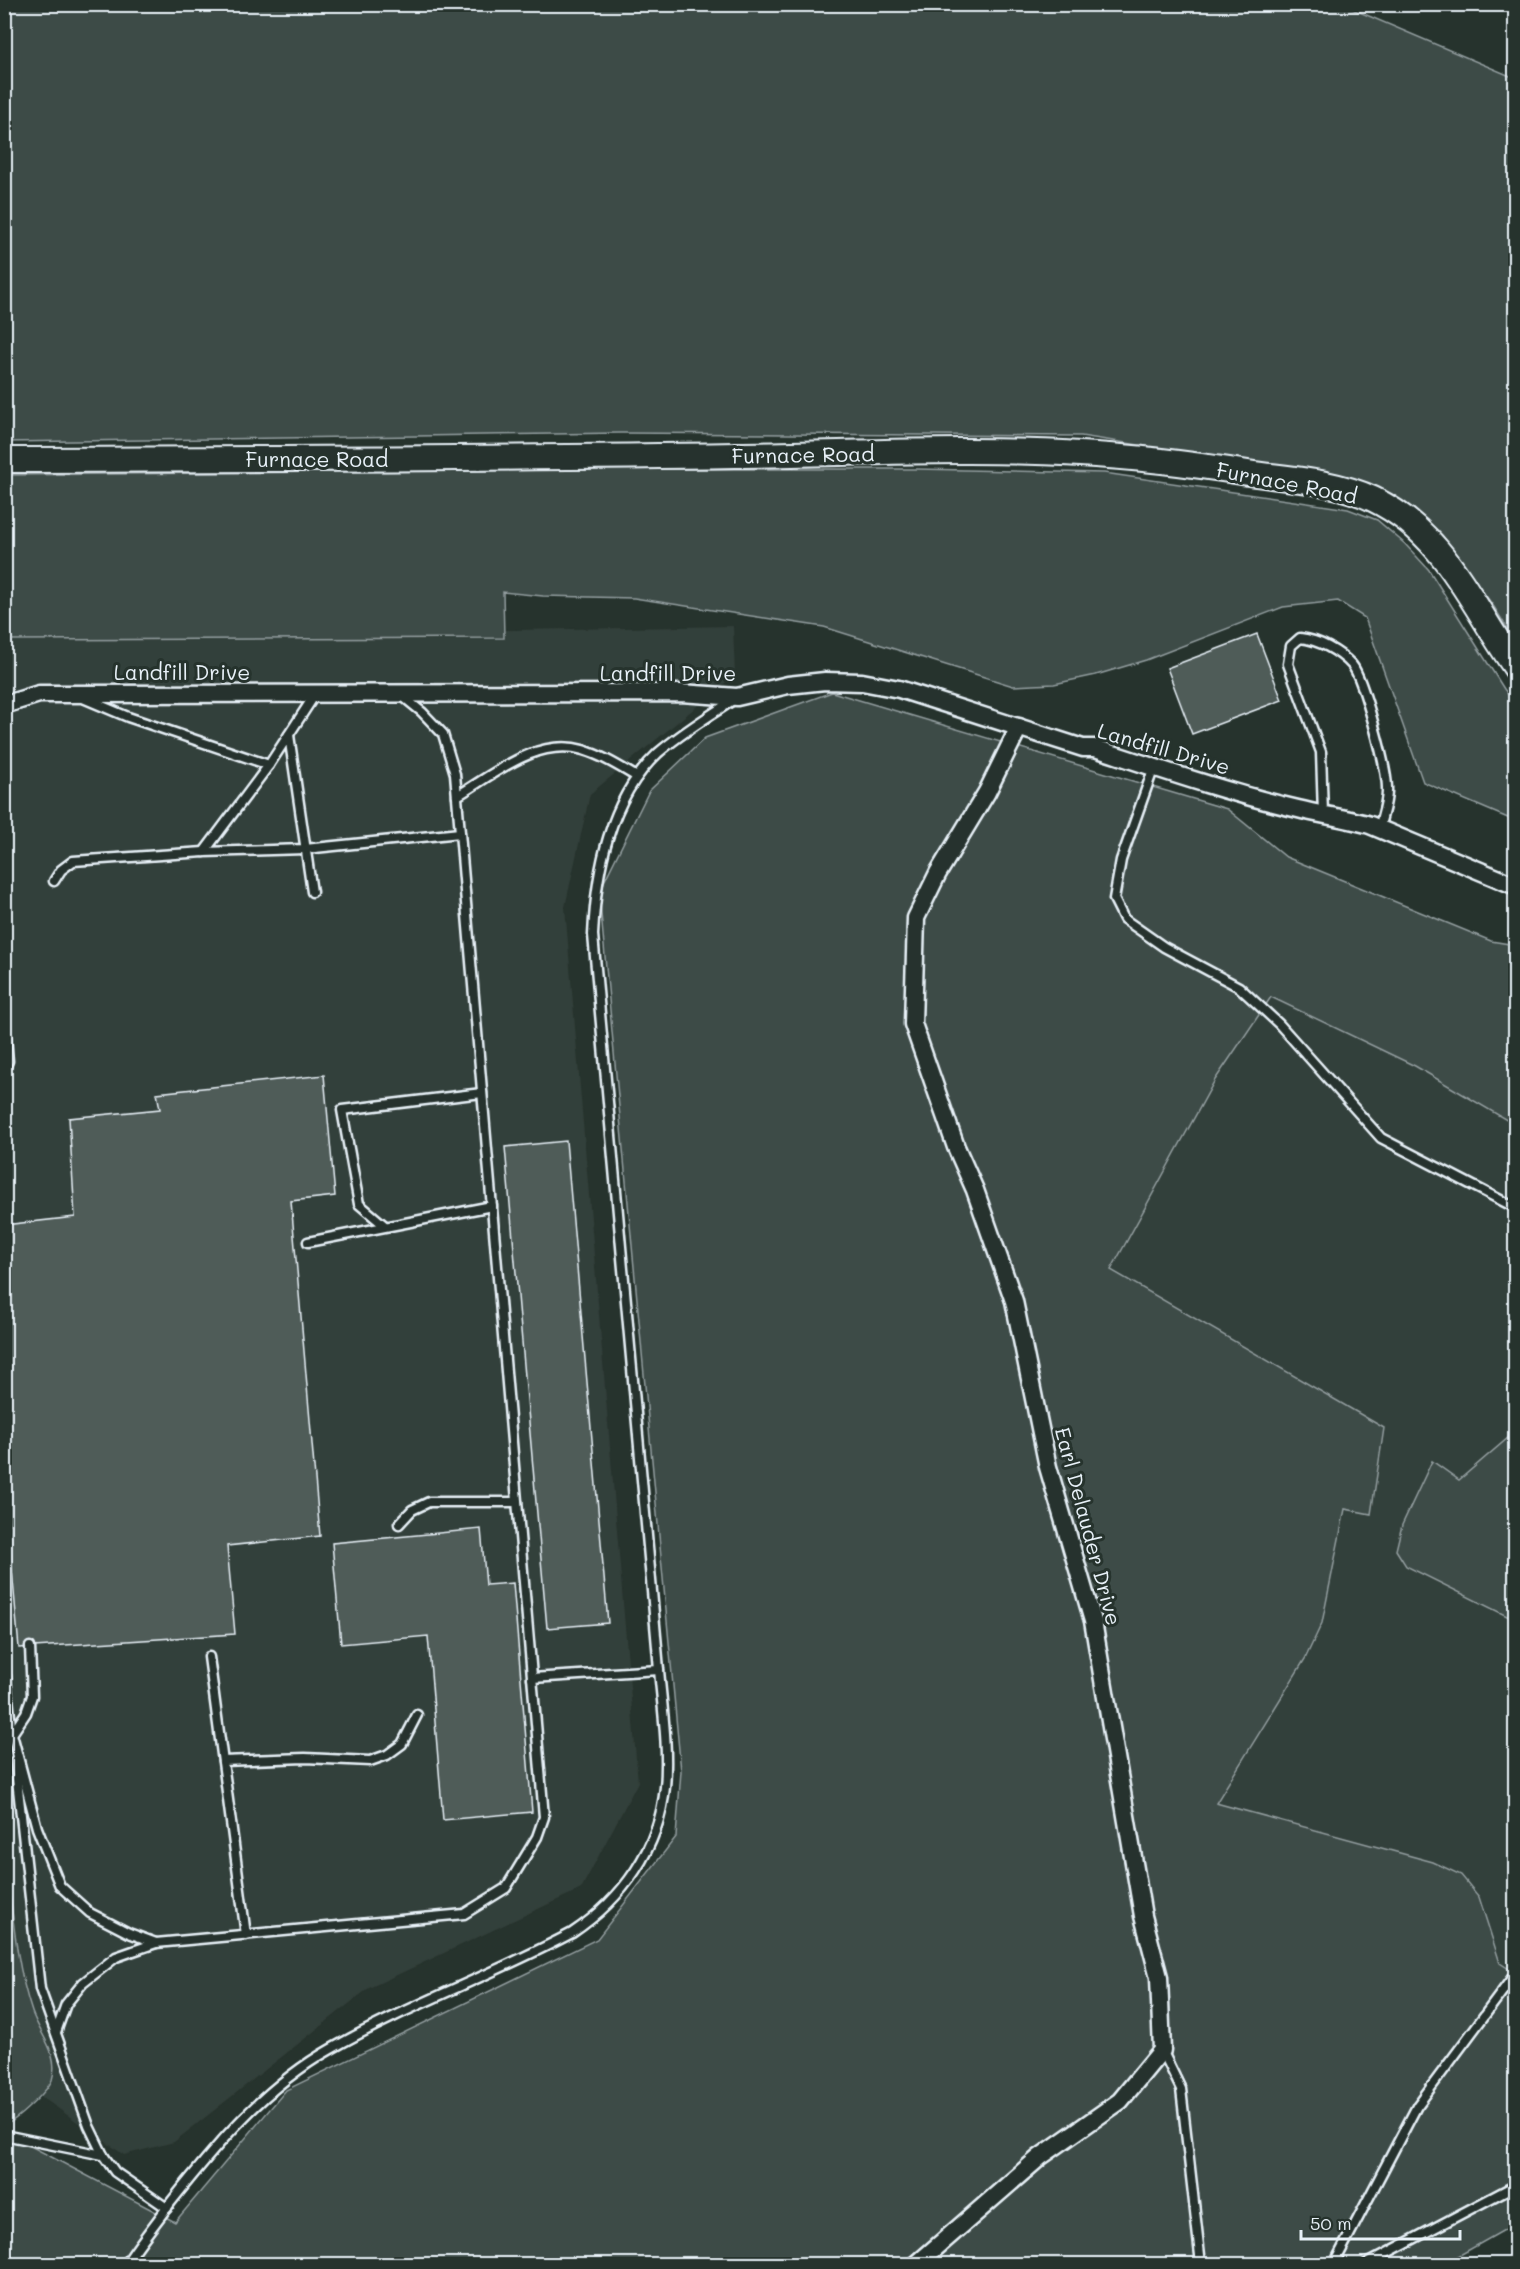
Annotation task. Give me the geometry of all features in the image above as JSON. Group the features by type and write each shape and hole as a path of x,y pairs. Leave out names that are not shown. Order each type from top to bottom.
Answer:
{"main road":[{"name":"Furnace Road","path":"4,460 629,457 1000,452 1080,454 1213,468 1347,490 1392,509 1430,539 1454,569 1515,668"}],"street":[{"name":"Landfill Drive","path":"4,705 39,694 681,693 737,697 788,685 825,681 862,682 899,689 1215,786 1298,809 1347,818 1379,829 1515,886"},
{"name":"Earl Delauder Drive","path":"1019,727 987,792 938,873 916,918 913,1024 1014,1301 1048,1467 1093,1621 1143,1916 1159,1977 1162,2050"},
{"path":"917,2265 1040,2157 1120,2101 1162,2050"}],"lane":[{"path":"1323,814 1321,752 1288,664 1291,646 1300,638 1313,640 1334,650 1353,666 1377,732 1388,789 1379,829"},
{"path":"204,852 269,765 317,693"},
{"path":"56,2033 66,2004 83,1983 116,1957 156,1943 464,1914 506,1888 537,1837 544,1817 455,774 443,734 399,693"},
{"path":"73,694 128,717 269,765"},
{"path":"126,2265 196,2170 245,2114 285,2079 329,2050 388,2019 572,1933 616,1897 649,1846 660,1814 666,1769 593,935 598,871 610,833 637,777 658,754 675,740 737,697"},
{"path":"289,735 312,892"},
{"path":"457,796 518,759 548,749 582,750 602,757 637,777"},
{"path":"1154,767 1121,860 1113,899 1124,919 1164,947 1239,987 1278,1024 1381,1138 1515,1208"},
{"path":"54,881 61,870 73,861 204,852 304,849 460,833"},
{"path":"4,1015 8,1060 4,1069"},
{"path":"385,1227 359,1204 342,1110 482,1093"},
{"path":"308,1242 492,1206"},
{"path":"399,1524 412,1510 429,1502 517,1502"},
{"path":"30,1647 32,1696 26,1713 12,1734 38,1828 60,1886 90,1913 129,1933 156,1943"},
{"path":"209,1657 246,1935"},
{"path":"4,1659 40,1989 89,2126 103,2156 115,2172 168,2208"},
{"path":"532,1678 659,1670"},
{"path":"223,1761 305,1758 370,1761 387,1755 402,1744 417,1715"},
{"path":"1334,2265 1417,2106 1515,1973"},
{"path":"1162,2050 1180,2089 1201,2265"},
{"path":"4,2135 103,2156"},
{"path":"1366,2265 1515,2185"}],"shaded area":[{"path":"4,5 1343,5 1515,78 1515,641 1494,607 1442,535 1411,512 1339,476 1081,436 621,433 5,442"},
{"path":"917,469 1104,473 1348,509 1377,520 1405,544 1429,570 1515,703 1515,821 1423,782 1365,618 1338,601 1283,607 1146,660 1096,675 1054,684 1013,686 824,627 634,598 543,596 503,592 504,638 5,640 5,475"},
{"path":"733,626 735,675 590,794 565,907 638,1782 581,1889 369,1988 174,2142 124,2155 19,2081 4,1868 4,639"},
{"path":"832,692 1227,809 1286,857 1491,941 1515,945 1515,1125 1415,1066 1271,997 1215,1080 1111,1270 1384,1428 1371,1514 1345,1509 1322,1623 1305,1659 1216,1803 1433,1862 1461,1875 1479,1897 1500,1963 1515,1973 1515,2224 1444,2264 5,2264 4,2132 175,2222 286,2090 597,1939 676,1837 681,1771 599,892 649,791 705,738"},
{"path":"1271,997 1415,1066 1515,1125 1515,1432 1459,1481 1431,1462 1406,1566 1515,1620 1515,1973 1500,1963 1479,1897 1433,1862 1216,1803 1305,1659 1322,1623 1345,1509 1371,1514 1111,1270 1215,1080"},
{"path":"1515,1432 1515,1620 1406,1566 1396,1550 1402,1525 1432,1461 1459,1480"},
{"path":"4,1845 21,1971 32,2012 51,2053 54,2070 52,2080 45,2090 11,2122 4,2122"}],"building":[{"path":"1257,634 1282,700 1192,734 1167,668"},
{"path":"324,1075 335,1196 291,1201 320,1536 227,1546 235,1634 19,1648 4,1480 4,1225 75,1217 69,1118 160,1109 157,1093"},
{"path":"566,1141 608,1623 547,1628 505,1147"},
{"path":"481,1529 486,1585 513,1583 532,1812 443,1820 428,1636 341,1644 332,1543"}]}
